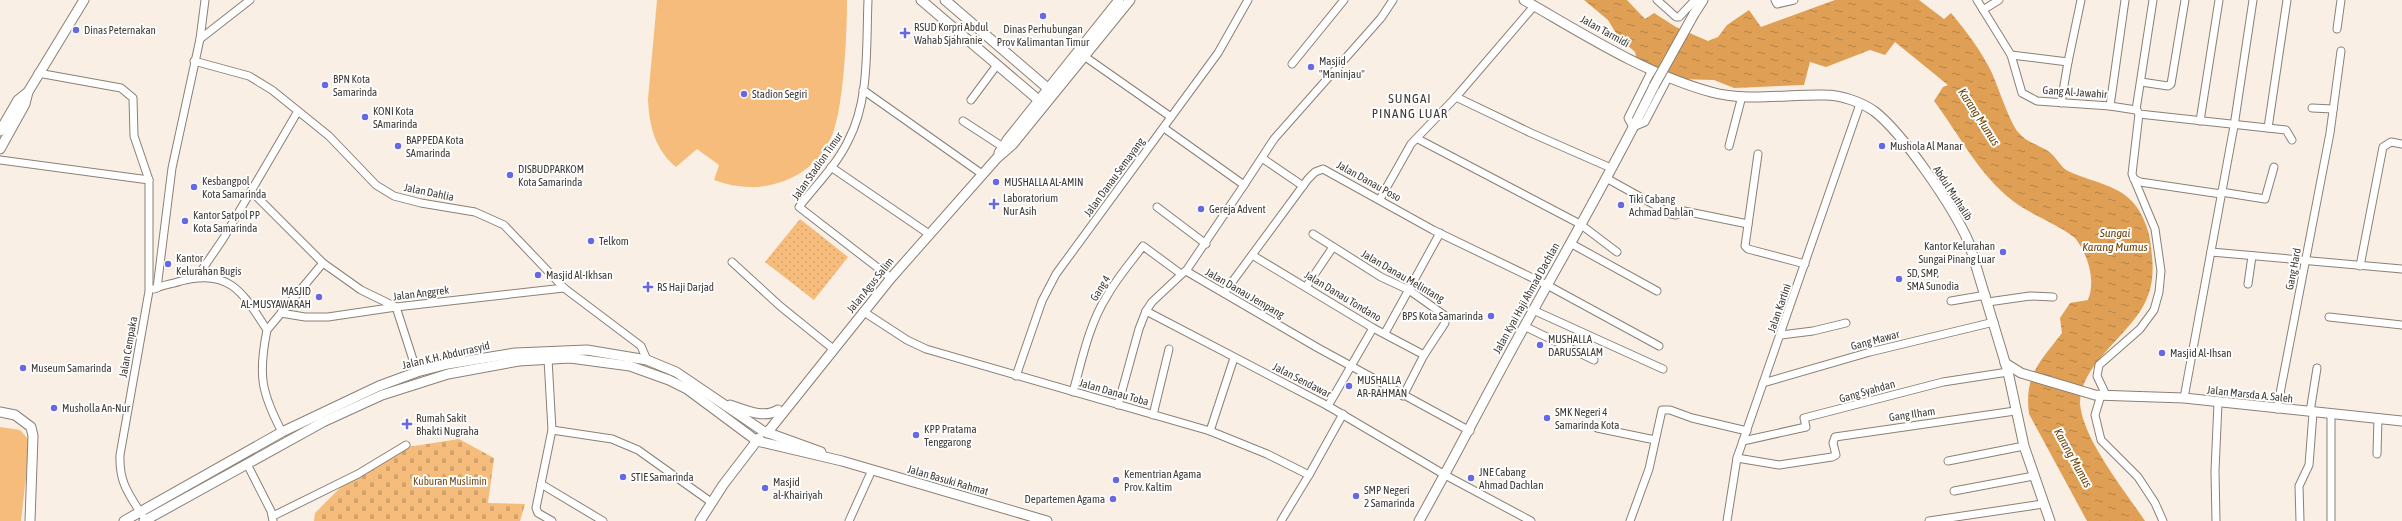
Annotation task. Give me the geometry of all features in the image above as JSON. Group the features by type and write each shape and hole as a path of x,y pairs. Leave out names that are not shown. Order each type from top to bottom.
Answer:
{"street":[{"path":"0,148 25,104 28,92 38,73 84,0"},
{"path":"157,288 172,168 200,39 205,0"},
{"path":"200,39 250,0"},
{"name":"Jalan Stadion Timur","path":"868,0 863,90 855,127 831,167 799,208 891,278"},
{"path":"921,0 1041,103"},
{"path":"946,0 1051,91"},
{"name":"Jalan Agus Salim","path":"997,158 1003,147 1051,91 1119,0"},
{"name":"Jalan Agus Salim","path":"1051,91 1084,56 1130,0"},
{"name":"Jalan Danau Semayang","path":"1016,376 1040,307 1056,274 1218,53 1248,0"},
{"path":"1292,64 1344,0"},
{"name":"Jalan Danau Jempang","path":"1394,0 1382,18 1274,139 1206,244 1184,272 1224,293 1403,396 1470,431"},
{"name":"Jalan Tarmidi","path":"1524,0 1652,70 1672,79"},
{"path":"1656,0 1676,17 1680,17 1695,0"},
{"name":"Jalan Kyai Haji Ahmad Dachlan","path":"1419,521 1470,431 1524,326 1612,168 1654,86 1703,0"},
{"path":"1775,0 1777,4 1794,0"},
{"name":"Gang Al-Jawahir","path":"1977,0 2011,55 2020,88 2026,97 2037,101 2110,106 2138,112 2234,126 2288,131 2292,140"},
{"path":"1983,10 1999,0"},
{"path":"2061,103 2081,0"},
{"path":"2110,106 2125,0"},
{"path":"2153,0 2141,82 2132,174 2155,229 2161,271 2159,292 2154,310 2140,329 2099,365 2097,376 2101,395 2095,414 2101,440 2138,477 2155,503 2163,521"},
{"path":"2141,82 2168,86 2171,84 2185,0"},
{"path":"2200,121 2219,0"},
{"path":"2184,398 2234,126 2253,0"},
{"path":"2268,128 2288,0"},
{"path":"2337,29 2341,0"},
{"path":"1380,200 1411,144 1418,139 1456,97 1534,6"},
{"name":"Gang Hard","path":"2277,409 2330,133 2341,51"},
{"path":"2011,55 2068,62"},
{"path":"1084,56 1171,117"},
{"name":"Jalan Dahlia","path":"194,61 249,76 298,111 329,136 376,185 394,196 421,204 475,212 504,225 564,288 641,346 647,360"},
{"path":"971,100 998,65"},
{"path":"1652,70 1628,118 1633,127 1645,122 1672,79"},
{"name":"Jalan Cempaka","path":"38,73 121,88 133,98 134,136 149,180 149,291 120,455 120,472 124,487 145,521"},
{"name":"Abdul Muthalib","path":"1672,79 1715,93 1742,96 1827,95 1860,104 1880,116 1898,136 1931,180 1961,225 1994,322 2007,368 2015,411 2024,446 2050,521"},
{"path":"863,90 982,174"},
{"path":"0,131 18,100 28,92"},
{"path":"1729,146 1742,96"},
{"path":"1456,97 1531,133 1612,168"},
{"name":"Jalan Agus Salim","path":"700,521 711,502 757,441 819,369 832,348 982,174 1010,147 1041,103"},
{"name":"Jalan Kartini","path":"1727,521 1737,458 1860,104"},
{"path":"2312,108 2333,109"},
{"path":"197,277 223,239 298,111"},
{"path":"963,121 1003,147"},
{"path":"1164,128 1244,185"},
{"path":"1418,139 1580,224 1617,252"},
{"path":"2360,266 2383,147 2391,142 2402,144"},
{"path":"1758,154 1745,244 1748,248 1805,264"},
{"path":"1262,158 1303,186"},
{"path":"0,160 149,180"},
{"path":"831,167 929,234"},
{"path":"2134,179 2140,182 2265,199 2274,167"},
{"name":"Jalan Danau Poso","path":"1224,293 1303,186 1315,172 1326,170 1440,233 1547,285 1659,346"},
{"path":"1606,178 1675,216 1684,211 1748,224"},
{"path":"251,191 323,263 361,290 396,307 417,372"},
{"path":"1157,207 1206,244"},
{"path":"1385,333 1440,233"},
{"name":"Jalan Danau Melintang","path":"1313,234 1381,277 1409,290 1442,312 1446,319 1424,355 1403,396"},
{"path":"1570,243 1657,291"},
{"name":"Gang 4","path":"1073,392 1087,341 1100,308 1119,277 1144,246 1184,272"},
{"path":"1306,287 1333,247"},
{"path":"2211,252 2402,269"},
{"name":"Jalan Danau Tondano","path":"1252,254 1373,328 1424,355"},
{"path":"2248,284 2252,256"},
{"path":"732,262 780,306 832,348"},
{"path":"282,432 268,405 262,387 261,368 267,330 323,263"},
{"path":"1118,405 1139,329 1146,311 1152,302 1184,272"},
{"path":"149,291 197,277 214,277 234,286 246,298 267,330"},
{"name":"Jalan Anggrek","path":"281,312 305,317 328,317 396,307 564,288"},
{"path":"1951,301 2030,296 2053,297"},
{"path":"1533,310 1663,369"},
{"name":"Jalan Sendawar","path":"1146,311 1328,406 1445,475 1531,521"},
{"name":"Jalan Danau Toba","path":"864,312 907,340 926,349 1210,431 1267,454 1309,475"},
{"path":"2329,317 2402,325"},
{"name":"Gang Mawar","path":"1763,384 1870,352 1994,322"},
{"path":"1781,335 1813,331 1846,323"},
{"path":"1524,326 1594,360"},
{"path":"1328,406 1373,328"},
{"path":"1153,415 1169,349"},
{"name":"Jalan K.H. Abdurrasyid","path":"124,521 282,432 378,386 417,372 486,357 542,350 587,350 647,360 676,372 765,432"},
{"path":"1210,431 1234,358"},
{"path":"548,359 552,430 537,511 552,521"},
{"name":"Jalan K.H. Abdurrasyid","path":"145,521 323,422 382,395 448,374 519,361 589,359 648,372 687,390 757,441"},
{"path":"765,432 778,410 815,366 823,361"},
{"name":"Jalan Marsda A. Saleh","path":"2007,368 2101,395 2184,398 2218,403 2402,421"},
{"name":"Gang Syahdan","path":"1743,441 1806,427 1804,418 1925,386 1965,378 1974,378 2007,368"},
{"path":"2300,521 2299,486 2309,466 2312,412 2317,368"},
{"path":"378,386 382,395"},
{"path":"719,402 757,413 771,414 778,410"},
{"path":"2216,521 2215,471 2218,403"},
{"path":"1630,521 1649,469 1660,412 1664,409 1747,431"},
{"name":"Gang Ilham","path":"1737,458 1779,466 1832,457 1836,455 1833,441 1835,437 2015,411"},
{"path":"0,412 15,415 31,427 33,436 30,521"},
{"path":"1281,521 1309,475 1342,414"},
{"path":"2331,414 2331,521"},
{"path":"2377,454 2378,418"},
{"path":"1597,428 1655,440"},
{"path":"552,430 612,439 638,450 711,502"},
{"name":"Jalan Basuki Rahmat","path":"765,432 809,447 842,461"},
{"name":"Jalan Basuki Rahmat","path":"757,441 842,461 1047,521"},
{"path":"247,464 273,518 364,470 406,444"},
{"path":"1948,461 2024,446"},
{"path":"850,521 872,470"},
{"path":"1954,491 2034,476"},
{"path":"541,484 603,521"},
{"path":"1929,521 2043,504"}],"green space":[{"name":"Stadion Segiri","path":"657,0 847,0 844,68 837,120 833,133 824,150 813,163 799,174 784,181 767,186 749,187 732,185 714,180 719,165 697,149 676,167 669,160 658,145 654,136 648,99"},
{"path":"800,219 848,257 814,300 765,262"},
{"path":"0,427 20,430 30,441 21,521 0,521"},
{"name":"Kuburan Muslimin","path":"459,439 494,458 488,503 525,504 520,521 314,521 315,513 353,475 401,448"}],"water":[{"name":"Sungai Karang Mumus","path":"1584,0 1627,0 1645,19 1654,13 1676,27 1708,41 1718,37 1727,25 1749,10 1761,27 1835,0 1919,0 1944,19 1951,13 1972,40 1987,63 2011,120 2018,132 2028,141 2051,153 2068,171 2103,184 2124,194 2133,202 2146,225 2151,244 2153,273 2151,287 2146,300 2133,322 2090,371 2080,396 2083,417 2096,448 2116,480 2145,521 2087,521 2029,414 2029,389 2035,370 2062,333 2060,318 2070,303 2088,300 2091,276 2084,252 2075,238 2013,201 1990,179 1970,154 1934,101 1943,87 1948,85 1895,42 1885,55 1870,50 1826,67 1810,62 1804,85 1734,88 1714,80 1678,79 1637,61 1635,52 1619,38 1608,20"}],"place":[{"name":"Dinas Perhubungan Prov Kalimantan Timur","path":"1043,16"},
{"name":"Dinas Peternakan","path":"76,30"},
{"name":"RSUD Korpri Abdul Wahab Sjahranie","path":"905,33"},
{"name":"Masjid \"Maninjau\"","path":"1311,67"},
{"name":"BPN Kota Samarinda","path":"325,85"},
{"name":"Stadion Segiri","path":"744,94"},
{"name":"KONI Kota SAmarinda","path":"365,117"},
{"name":"BAPPEDA Kota SAmarinda","path":"398,146"},
{"name":"Mushola Al Manar","path":"1882,146"},
{"name":"DISBUDPARKOM Kota Samarinda","path":"510,175"},
{"name":"MUSHALLA AL-AMIN","path":"996,182"},
{"name":"Kesbangpol Kota Samarinda","path":"194,187"},
{"name":"Laboratorium Nur Asih","path":"994,204"},
{"name":"Tiki Cabang Achmad Dahlan","path":"1621,205"},
{"name":"Gereja Advent","path":"1201,209"},
{"name":"Kantor Satpol PP Kota Samarinda","path":"185,221"},
{"name":"Telkom","path":"591,241"},
{"name":"Kantor Kelurahan Sungai Pinang Luar","path":"2003,252"},
{"name":"Kantor Kelurahan Bugis","path":"168,264"},
{"name":"Masjid Al-Ikhsan","path":"538,275"},
{"name":"SD, SMP, SMA Sunodia","path":"1899,279"},
{"name":"RS Haji Darjad","path":"648,287"},
{"name":"MASJID AL-MUSYAWARAH","path":"319,297"},
{"name":"BPS Kota Samarinda","path":"1491,316"},
{"name":"MUSHALLA DARUSSALAM","path":"1540,345"},
{"name":"Masjid Al-Ihsan","path":"2162,353"},
{"name":"Museum Samarinda","path":"23,368"},
{"name":"MUSHALLA AR-RAHMAN","path":"1349,386"},
{"name":"Musholla An-Nur","path":"54,408"},
{"name":"SMK Negeri 4 Samarinda Kota","path":"1547,418"},
{"name":"Rumah Sakit Bhakti Nugraha","path":"407,424"},
{"name":"KPP Pratama Tenggarong","path":"916,435"},
{"name":"STIE Samarinda","path":"623,477"},
{"name":"JNE Cabang Ahmad Dachlan","path":"1471,478"},
{"name":"Kementrian Agama Prov. Kaltim","path":"1116,480"},
{"name":"Masjid al-Khairiyah","path":"765,488"},
{"name":"SMP Negeri 2 Samarinda","path":"1356,496"},
{"name":"Departemen Agama","path":"1113,499"}],"district":[{"name":"SUNGAI PINANG LUAR","path":"1410,106"}],"water label":[{"name":"Karang Mumus","path":"1979,117"},
{"name":"Karang Mumus","path":"2073,458"}]}
